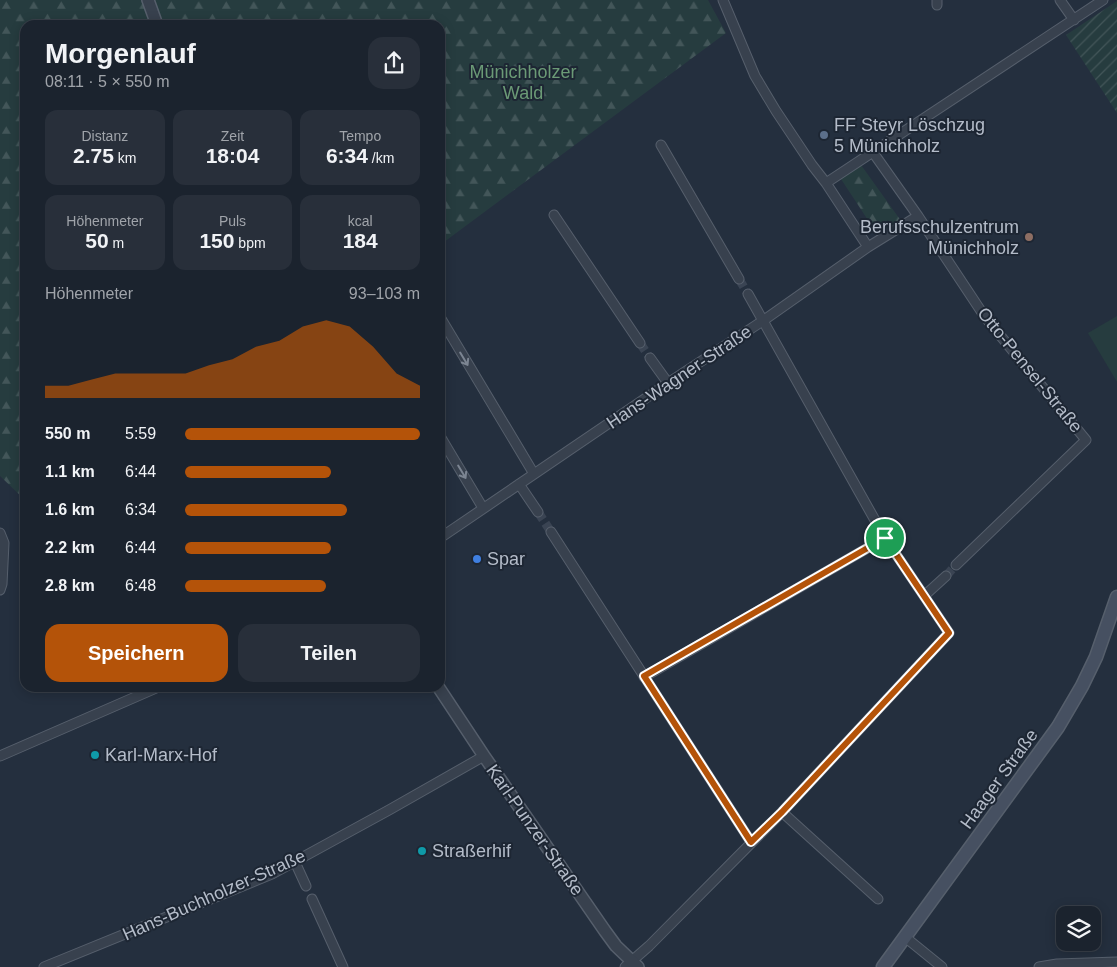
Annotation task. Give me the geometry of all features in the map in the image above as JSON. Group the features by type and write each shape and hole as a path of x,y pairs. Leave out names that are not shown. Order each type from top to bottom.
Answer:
{"main road":[{"name":"Haager Straße","path":"883,967 1058,727 1082,686 1096,657 1117,597"}],"street":[{"path":"148,0 155,20"},
{"path":"723,0 755,76 776,111 868,247"},
{"path":"1060,0 1074,20"},
{"path":"826,183 1103,0"},
{"path":"661,145 740,279"},
{"name":"Otto-Pensel-Straße","path":"872,151 985,317 1086,440 956,565"},
{"path":"554,215 640,343"},
{"name":"Hans-Wagner-Straße","path":"445,535 764,320 868,247 918,216"},
{"path":"632,965 782,812 949,633 885,538 857,491 748,294"},
{"path":"445,325 534,474"},
{"path":"650,358 668,383"},
{"path":"445,444 483,508"},
{"path":"520,484 538,512"},
{"path":"551,532 751,842"},
{"path":"0,534 4,543 0,590"},
{"path":"644,676 885,538"},
{"path":"924,596 946,576"},
{"path":"0,756 147,692"},
{"name":"Karl-Punzer-Straße","path":"442,692 605,931 632,965"},
{"name":"Hans-Buchholzer-Straße","path":"44,967 272,874 484,756"},
{"path":"782,812 878,899"},
{"path":"295,862 306,886"},
{"path":"312,899 343,967"},
{"path":"905,937 942,967"},
{"path":"1038,967 1057,964 1117,962"}],"green space":[{"name":"Münichholzer Wald","path":"0,0 708,0 726,33 445,241 445,20 20,20 20,495 0,476"},
{"path":"1117,1 1117,113 1066,35"},
{"path":"861,165 904,225 881,240 841,179"},
{"path":"1117,316 1117,382 1088,333"}],"tunnel":[{"path":"739,279 748,294"},
{"path":"640,343 650,358"},
{"path":"538,512 551,532"},
{"path":"946,576 956,565"}],"place":[{"name":"FF Steyr Löschzug 5 Münichholz","path":"824,135"},
{"name":"Berufsschulzentrum Münichholz","path":"1029,237"},
{"name":"Spar","path":"477,559"},
{"name":"Karl-Marx-Hof","path":"95,755"},
{"name":"Straßerhif","path":"422,851"}],"route":[{"path":"885,538 949,633 782,812 751,842 644,676 885,538"}]}
